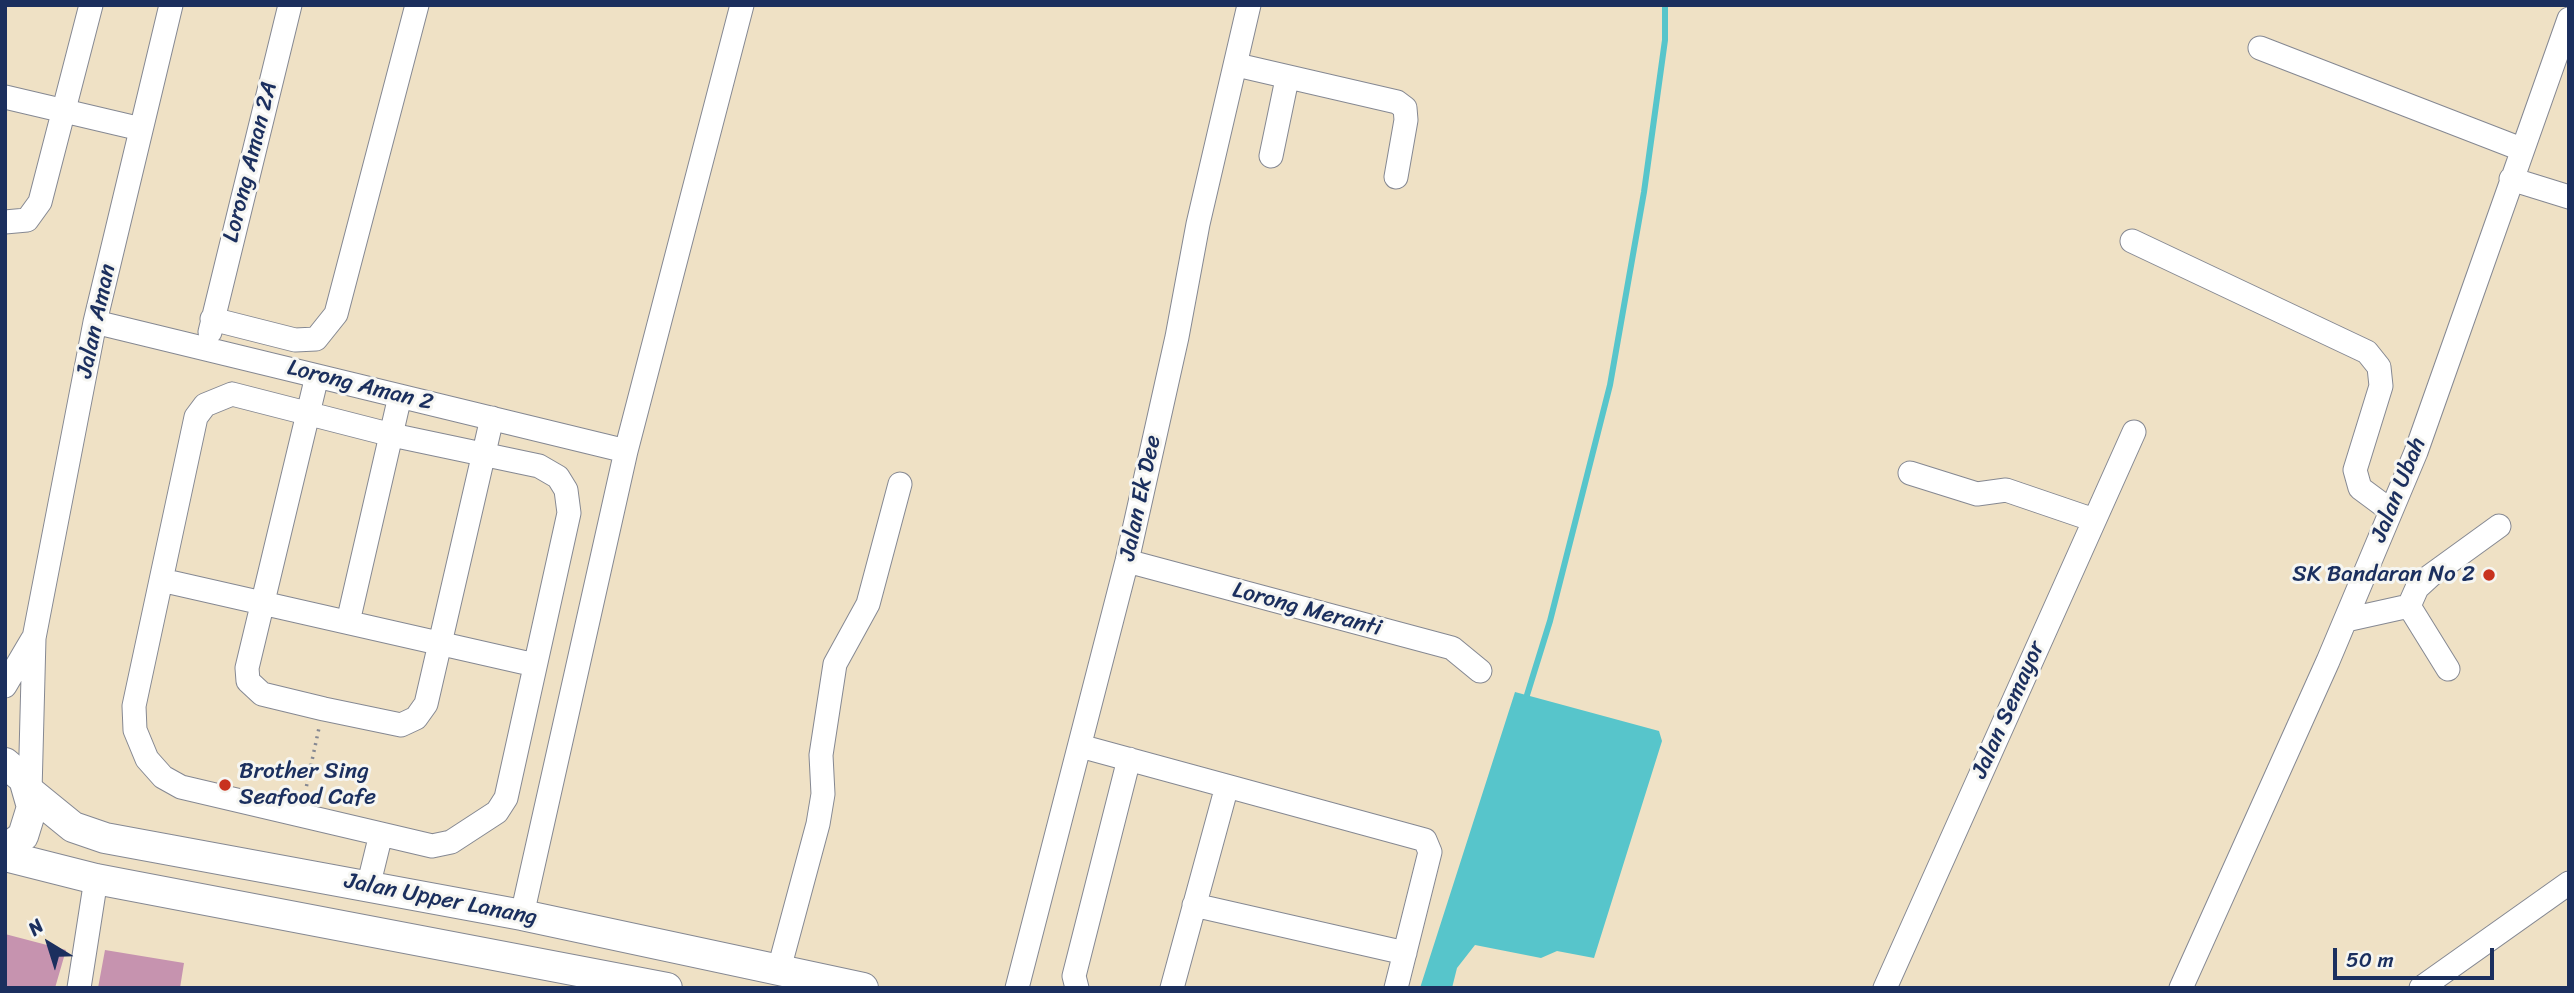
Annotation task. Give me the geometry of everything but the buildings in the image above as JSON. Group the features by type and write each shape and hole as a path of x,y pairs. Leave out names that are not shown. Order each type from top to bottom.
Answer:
{"main road":[{"name":"Jalan Upper Lanang","path":"5,763 24,779 30,792 73,827 105,838 522,915 863,988"},
{"path":"5,850 23,836 30,822 30,792"},
{"name":"Jalan Upper Lanang","path":"5,856 96,879 667,988"}],"street":[{"path":"5,222 27,220 40,202 91,5"},
{"name":"Jalan Aman","path":"34,638 95,322 171,5"},
{"name":"Lorong Aman 2A","path":"208,349 212,318 290,5"},
{"path":"212,318 295,340 316,339 336,314 416,5"},
{"path":"522,915 626,451 742,5"},
{"name":"Jalan Ek Dee","path":"1017,988 1127,561 1177,337 1198,224 1237,65 1248,5"},
{"name":"Jalan Ubah","path":"2181,988 2346,620 2416,452 2569,19"},
{"path":"2260,48 2521,149"},
{"path":"1237,65 1287,79 1396,102 1405,108 1406,120 1396,177"},
{"path":"1271,156 1287,79"},
{"path":"5,97 141,129"},
{"path":"2511,179 2569,197"},
{"path":"2132,241 2367,352 2379,368 2381,386 2355,470 2360,488 2391,511"},
{"name":"Lorong Aman 2","path":"95,322 626,451"},
{"path":"317,376 247,668 248,681 262,694 324,709 401,725 416,718 426,704 492,418"},
{"path":"232,394 392,435 539,466 558,477 566,490 569,513 506,798 497,812 451,842 432,846 181,787 163,777 147,759 135,730 134,706 196,417 205,405 232,394"},
{"path":"348,622 400,396"},
{"name":"Jalan Semayor","path":"1885,988 2134,432"},
{"path":"1910,473 1977,494 2006,489 2094,520"},
{"path":"779,969 820,814 823,794 821,755 835,664 869,604 900,484"},
{"path":"2409,606 2417,588 2430,576 2499,526"},
{"name":"Lorong Meranti","path":"1127,561 1452,649 1480,671"},
{"path":"161,580 535,665"},
{"path":"2346,620 2409,606"},
{"path":"2409,606 2448,669"},
{"path":"5,686 34,638"},
{"path":"30,792 34,638"},
{"path":"1080,746 1425,840 1430,852 1396,988"},
{"path":"1077,988 1074,976 1129,759"},
{"path":"1172,988 1227,786"},
{"path":"369,887 381,834"},
{"path":"79,988 96,879"},
{"path":"2421,988 2569,883"},
{"path":"1194,905 1405,953"}],"path":[{"path":"300,815 324,709"}],"water":[{"path":"1515,692 1659,731 1662,741 1594,958 1557,951 1541,958 1475,945 1457,968 1452,988 1420,988"}],"waterway":[{"path":"1527,695 1550,621 1610,385 1644,192 1665,40 1665,5"}],"place":[{"name":"SK Bandaran No 2","path":"2489,575"},
{"name":"Brother Sing Seafood Cafe","path":"225,785"}]}
